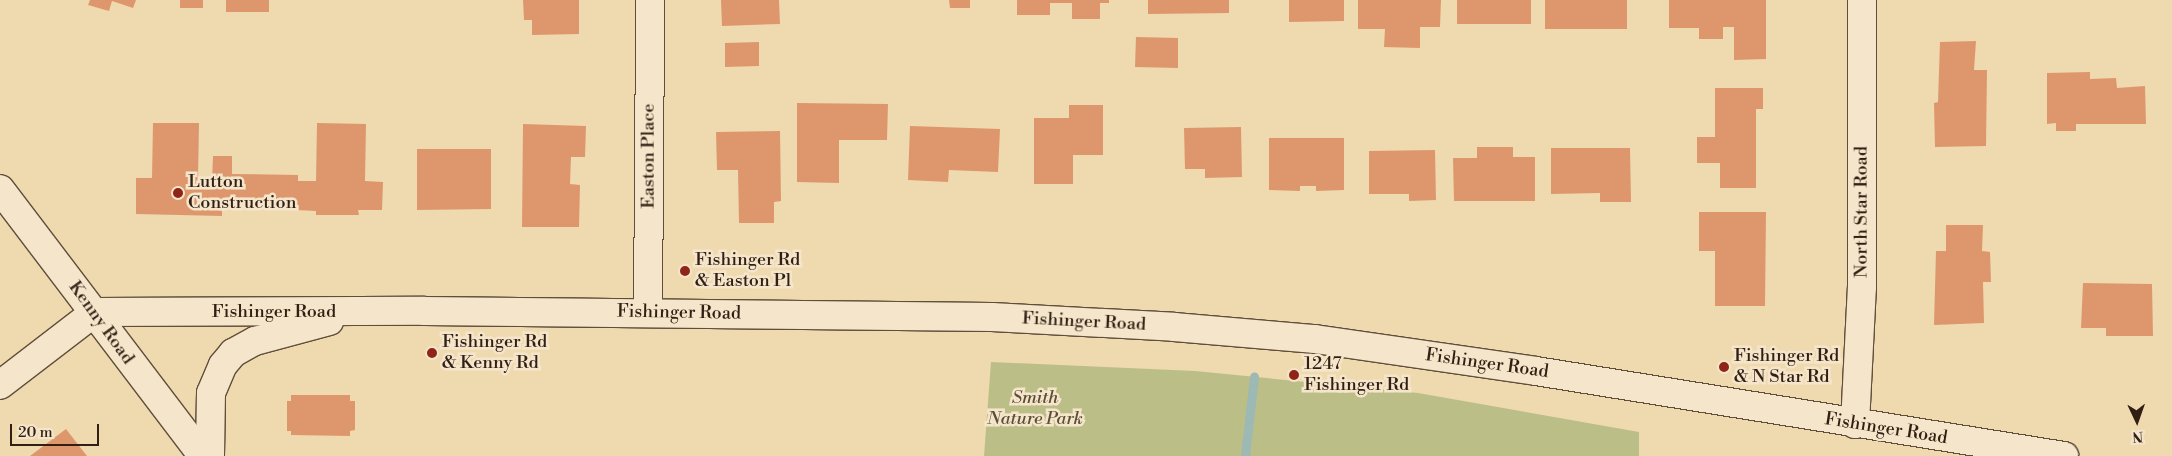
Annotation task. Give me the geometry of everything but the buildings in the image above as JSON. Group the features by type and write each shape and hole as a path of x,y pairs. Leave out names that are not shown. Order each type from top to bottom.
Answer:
{"main road":[{"name":"Easton Place","path":"648,313 650,0"},
{"name":"North Star Road","path":"1855,424 1862,286 1862,0"},
{"name":"Kenny Road","path":"0,189 202,456"},
{"name":"Fishinger Road","path":"94,312 365,311 992,317 1174,326 1315,339 1536,370 1855,424 2064,456"},
{"path":"210,456 212,393 216,376 233,353 255,341 365,311"},
{"path":"0,385 94,312"}],"green space":[{"name":"Smith Nature Park","path":"991,362 1195,371 1418,393 1639,432 1639,456 984,456"}],"waterway":[{"path":"1245,456 1254,377"}],"place":[{"name":"Lutton Construction","path":"178,193"},
{"name":"Fishinger Rd & Easton Pl","path":"685,271"},
{"name":"Fishinger Rd & Kenny Rd","path":"432,353"},
{"name":"Fishinger Rd & N Star Rd","path":"1724,367"},
{"name":"1247 Fishinger Rd","path":"1294,375"}]}
